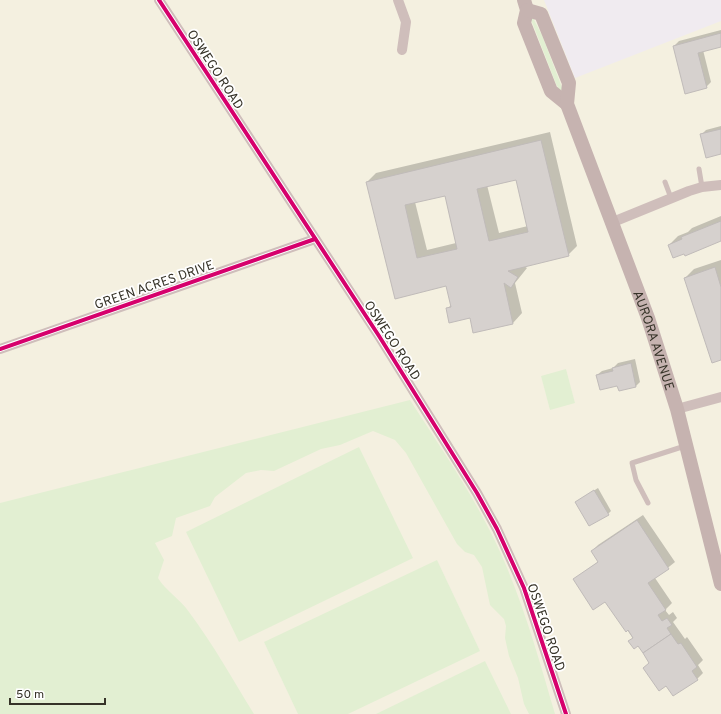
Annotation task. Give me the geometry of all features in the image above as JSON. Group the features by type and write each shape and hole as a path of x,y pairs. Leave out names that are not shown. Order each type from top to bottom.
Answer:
{"main road":[{"name":"AURORA AVENUE","path":"567,104 551,91 524,23 525,5 541,14 568,83 567,104 613,222 648,318 677,409 721,584"}],"street":[{"name":"OSWEGO ROAD","path":"159,0 434,423 497,529 532,610 566,714"},
{"path":"398,0 406,22 402,50"},
{"path":"613,222 702,187 721,185"},
{"name":"GREEN ACRES DRIVE","path":"0,349 315,239"},
{"path":"677,409 721,397"}],"lane":[{"path":"699,169 702,187"},
{"path":"665,182 671,198"},
{"path":"648,503 636,480 632,462 686,446"}],"shaded area":[{"path":"544,0 721,0 721,21 575,78"}],"green space":[{"path":"532,16 542,35 563,90 560,91 556,84 530,17"},
{"path":"566,369 575,403 550,410 541,376"},
{"path":"410,400 471,496 500,551 526,620 555,714 529,714 524,704 518,678 509,656 505,638 506,626 504,619 490,605 482,567 474,555 465,552 457,544 406,453 395,440 373,431 340,445 321,449 274,471 261,470 246,473 215,497 210,506 176,518 172,536 155,543 164,560 158,578 185,607 198,624 215,649 254,714 0,714 0,503"},
{"path":"359,447 413,558 239,642 186,532"},
{"path":"437,560 480,651 348,714 298,714 264,642"},
{"path":"485,661 511,714 376,714"}],"building":[{"path":"721,33 721,47 698,53 707,88 685,94 673,46"},
{"path":"721,129 721,154 706,158 700,134"},
{"path":"541,140 569,256 508,271 518,277 511,288 504,283 513,324 473,333 470,318 449,323 446,308 451,307 446,286 395,299 366,182","holes":["516,180 528,232 489,241 477,189","445,196 457,249 417,258 405,205"]},
{"path":"721,221 721,241 685,256 684,254 673,258 668,245 682,239 681,237"},
{"path":"715,267 721,287 721,360 712,363 684,278"},
{"path":"631,363 636,387 619,391 617,386 600,390 596,375 613,371 612,368"},
{"path":"594,490 609,515 589,526 575,502"},
{"path":"637,520 669,569 648,583 666,610 658,615 662,621 667,618 672,625 667,628 671,634 643,653 638,646 634,649 628,641 633,638 628,630 626,632 605,602 593,610 573,579 598,562 591,551"},
{"path":"671,634 678,644 681,643 697,667 692,671 698,680 673,696 666,686 659,691 643,668 649,663 643,653"}],"cycle path":[{"path":"159,0 379,336 477,493 497,529 524,588 566,714"},
{"path":"0,349 315,239"}]}
